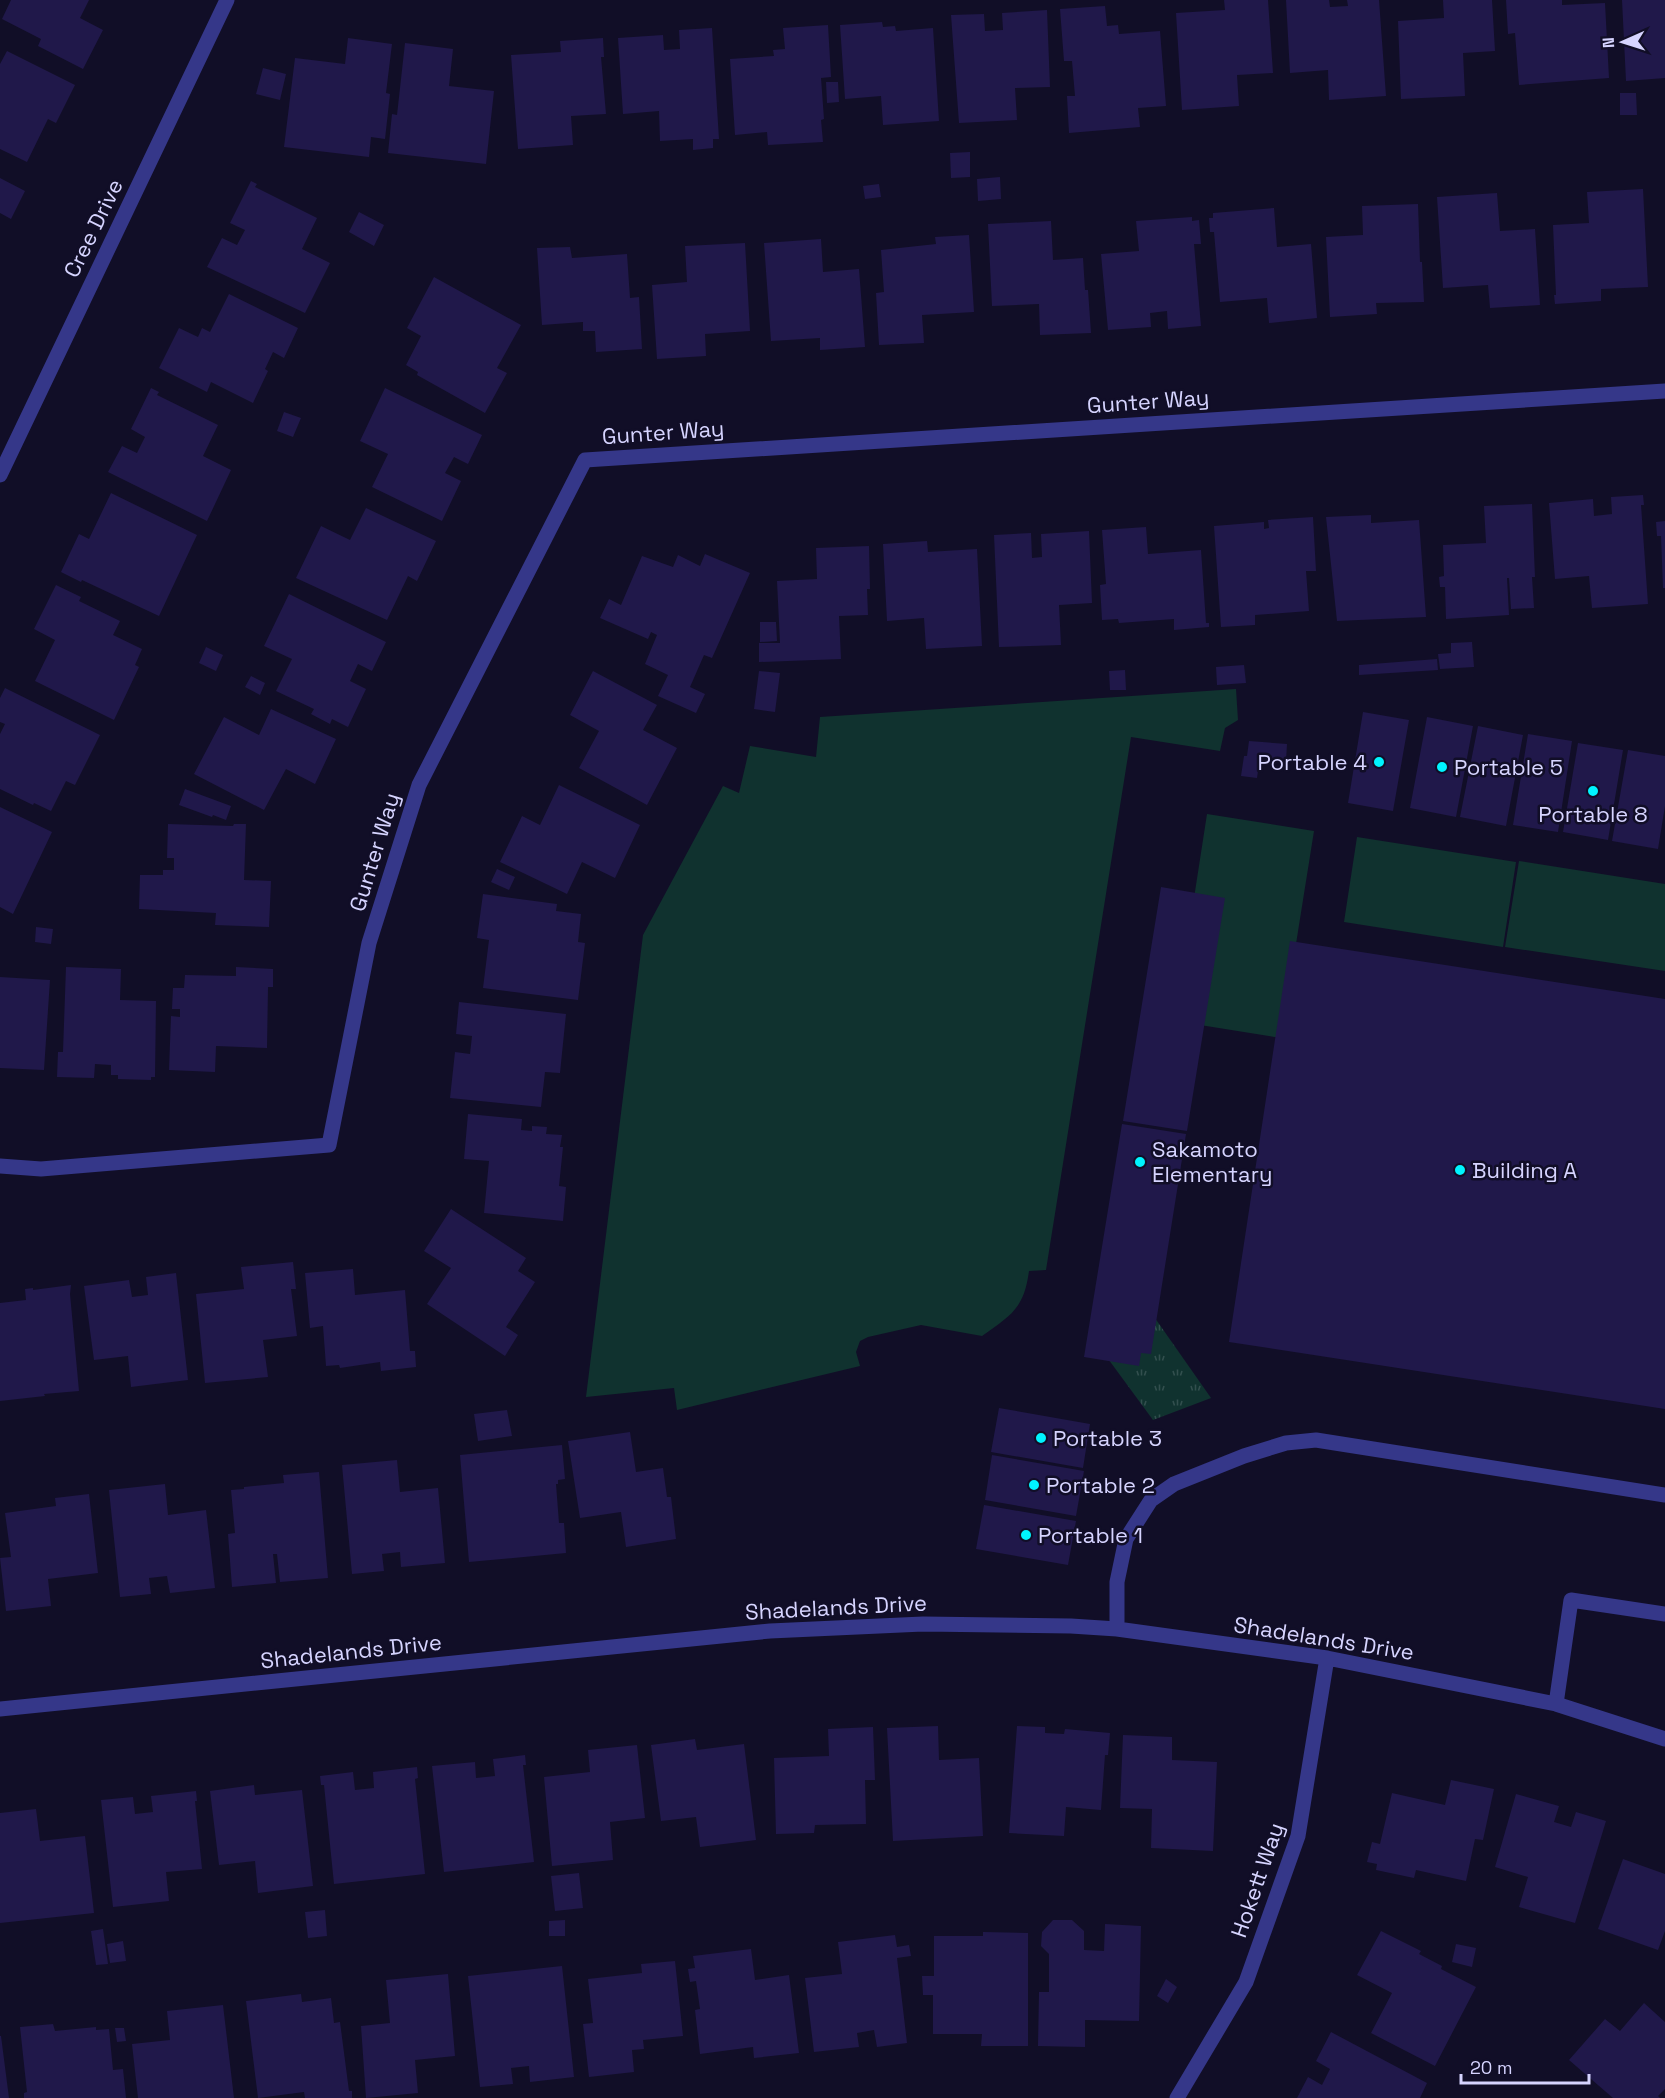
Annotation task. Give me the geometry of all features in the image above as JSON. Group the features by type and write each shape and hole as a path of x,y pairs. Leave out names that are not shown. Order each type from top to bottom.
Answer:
{"street":[{"name":"Cree Drive","path":"0,475 227,0"},
{"name":"Gunter Way","path":"0,1166 41,1169 329,1145 369,943 418,785 585,460 1665,391"},
{"path":"1117,1629 1117,1581 1126,1539 1151,1500 1174,1484 1244,1456 1286,1443 1316,1440 1665,1496"},
{"path":"1556,1704 1571,1600 1665,1614"},
{"name":"Shadelands Drive","path":"0,1709 770,1631 923,1624 1071,1626 1117,1629 1327,1658 1556,1704 1665,1739"},
{"name":"Hokett Way","path":"1177,2098 1246,1982 1298,1836 1327,1658"}],"green space":[{"path":"1236,689 1238,720 1225,728 1220,751 1131,737 1046,1270 1029,1271 1024,1294 1014,1310 982,1336 921,1325 868,1337 860,1341 856,1352 860,1366 677,1410 674,1388 586,1397 643,935 723,786 739,793 750,746 816,757 820,717"},
{"path":"1207,814 1314,831 1281,1038 1175,1021"},
{"path":"1357,837 1516,862 1503,947 1344,922"},
{"path":"1519,861 1665,884 1665,971 1505,947"},
{"path":"1150,1311 1211,1398 1153,1420 1095,1341"}],"building":[{"path":"11,0 89,0 80,18 103,30 83,69 38,46 41,39 2,19"},
{"path":"1224,0 1268,0 1273,73 1237,75 1239,106 1182,110 1176,13 1225,10"},
{"path":"1286,0 1329,0 1330,7 1348,6 1347,0 1379,0 1386,96 1329,100 1328,70 1290,73"},
{"path":"1443,0 1492,0 1495,51 1463,53 1465,96 1401,99 1398,21 1444,18"},
{"path":"1506,0 1562,0 1562,5 1605,3 1609,78 1519,85 1515,33 1508,34"},
{"path":"1622,0 1665,0 1665,78 1626,81"},
{"path":"1105,6 1107,26 1118,25 1119,34 1160,31 1166,106 1138,108 1140,127 1069,133 1067,96 1075,96 1072,61 1064,61 1060,9"},
{"path":"1047,10 1050,87 1015,88 1017,120 959,123 951,15 984,14 985,31 1003,30 1002,13"},
{"path":"882,22 883,27 895,26 896,31 933,28 939,121 883,125 881,96 845,99 840,25"},
{"path":"828,25 831,77 821,78 823,142 768,145 767,132 735,135 730,59 774,56 773,50 785,49 783,28"},
{"path":"712,28 719,139 713,139 713,148 693,150 693,139 660,141 659,111 623,114 618,38 663,35 664,50 680,49 679,30"},
{"path":"348,38 392,44 386,93 390,94 385,139 371,137 369,157 284,147 295,58 345,64"},
{"path":"603,38 604,57 601,57 606,114 571,116 573,145 518,149 511,55 561,52 560,41"},
{"path":"405,43 453,49 449,86 494,91 486,164 388,153 392,114 397,115"},
{"path":"7,51 75,85 56,123 48,119 27,162 0,149 0,64"},
{"path":"263,68 286,74 280,100 256,94"},
{"path":"826,82 838,82 839,102 827,103"},
{"path":"1620,93 1636,93 1637,115 1620,115"},
{"path":"970,152 970,177 951,178 950,153"},
{"path":"1000,177 1001,199 978,201 977,179"},
{"path":"0,178 25,191 11,219 0,213"},
{"path":"251,181 257,184 255,187 317,218 302,249 330,263 305,313 207,267 222,238 237,245 245,230 230,223"},
{"path":"879,184 881,197 865,199 863,186"},
{"path":"1643,189 1648,287 1601,289 1601,301 1555,304 1553,225 1589,223 1587,192"},
{"path":"1497,193 1500,231 1535,229 1540,305 1490,308 1488,285 1443,288 1437,197"},
{"path":"1418,204 1424,302 1376,303 1377,314 1330,317 1326,237 1363,235 1362,206"},
{"path":"1274,208 1277,247 1311,244 1317,318 1269,323 1267,298 1220,302 1214,232 1210,232 1209,218 1213,218 1213,213"},
{"path":"359,212 384,225 374,246 349,232"},
{"path":"1192,217 1192,221 1199,220 1201,244 1194,244 1201,326 1168,329 1167,311 1150,313 1151,327 1108,330 1101,254 1139,251 1136,221"},
{"path":"1051,221 1053,260 1083,258 1091,333 1040,335 1039,304 992,306 988,224"},
{"path":"969,235 974,312 922,315 924,343 879,345 876,293 884,292 881,250 936,244 935,237"},
{"path":"821,239 823,272 859,269 865,347 820,350 820,338 771,341 764,243"},
{"path":"745,243 750,331 705,334 706,356 657,359 652,285 687,282 685,246"},
{"path":"570,247 572,258 627,254 630,298 639,297 642,349 596,352 595,331 583,331 583,322 542,325 537,248"},
{"path":"434,277 521,325 497,368 507,373 485,413 417,375 418,372 406,365 421,336 407,328"},
{"path":"229,294 298,328 284,358 273,352 265,369 268,371 253,403 211,382 207,392 159,368 179,328 198,337 202,328 210,332"},
{"path":"151,388 159,392 157,395 218,425 203,456 231,470 207,521 108,472 122,446 137,453 145,437 131,429"},
{"path":"385,388 482,435 468,464 454,457 445,473 461,481 442,521 372,487 388,454 360,441"},
{"path":"284,412 301,418 293,437 277,431"},
{"path":"111,493 197,535 159,616 61,572 79,534 89,539"},
{"path":"1643,495 1644,505 1641,505 1648,604 1592,608 1589,576 1555,579 1549,503 1593,499 1594,516 1612,514 1611,497"},
{"path":"1532,504 1534,608 1511,609 1509,578 1507,578 1509,615 1446,619 1445,587 1440,587 1439,577 1444,576 1443,545 1486,543 1484,506"},
{"path":"366,508 436,541 417,581 408,576 387,620 296,578 321,526 350,540"},
{"path":"1371,515 1371,523 1419,520 1426,617 1337,621 1326,517"},
{"path":"1313,517 1316,571 1306,571 1309,611 1255,615 1255,625 1221,627 1214,526 1264,522 1264,529 1269,528 1268,520"},
{"path":"1665,521 1665,588 1663,588 1661,536 1657,536 1656,522"},
{"path":"1146,527 1148,554 1201,550 1206,623 1209,623 1209,627 1174,630 1174,619 1119,623 1118,619 1102,620 1100,585 1106,584 1102,530"},
{"path":"1089,531 1092,603 1059,605 1061,645 999,647 994,535 1031,533 1032,558 1042,557 1041,534"},
{"path":"927,541 928,552 977,549 982,646 926,649 924,618 887,621 883,544"},
{"path":"869,546 868,615 839,616 841,659 759,662 759,643 780,643 777,581 817,579 816,548"},
{"path":"705,554 750,573 712,658 704,655 690,687 705,694 696,713 658,696 668,675 645,664 657,635 651,632 648,639 600,618 609,599 621,605 642,556 673,567 678,555 700,566"},
{"path":"56,585 81,597 79,601 120,621 113,635 142,649 135,665 139,667 114,720 35,681 55,640 34,629"},
{"path":"289,594 386,642 372,671 358,664 350,681 366,689 348,727 332,719 330,724 311,714 314,709 276,691 292,659 264,646"},
{"path":"760,622 776,622 777,641 760,642"},
{"path":"1472,642 1474,667 1440,669 1438,654 1451,653 1451,643"},
{"path":"206,647 223,655 216,671 199,663"},
{"path":"1437,659 1438,670 1359,675 1359,665"},
{"path":"1244,665 1246,683 1217,685 1216,667"},
{"path":"1125,670 1126,690 1110,690 1109,671"},
{"path":"593,671 657,705 643,730 677,748 647,805 579,768 599,731 570,715"},
{"path":"759,671 780,673 775,712 754,709"},
{"path":"251,676 265,683 260,695 245,687"},
{"path":"5,688 100,735 75,785 66,781 51,811 0,789 0,734 5,724 0,722 0,698"},
{"path":"271,709 336,739 315,784 286,769 264,810 194,774 224,717 259,735"},
{"name":"Portable 4","path":"1363,712 1409,720 1393,811 1348,803"},
{"name":"Portable 5","path":"1427,717 1473,726 1456,817 1410,808"},
{"path":"1478,726 1523,735 1506,826 1460,817"},
{"path":"1528,734 1572,741 1558,832 1513,825"},
{"path":"1249,741 1287,744 1286,761 1260,758 1257,778 1241,776"},
{"name":"Portable 8","path":"1578,743 1623,750 1608,840 1563,832"},
{"path":"1628,750 1665,756 1665,806 1658,849 1612,841"},
{"path":"559,785 640,825 615,878 582,862 567,894 500,862 522,816 540,825"},
{"path":"185,789 231,806 226,820 179,805"},
{"path":"0,807 52,832 13,914 0,907"},
{"path":"168,824 233,826 234,824 246,824 244,880 271,881 269,927 215,925 216,913 139,909 140,875 163,875 163,870 174,870 174,858 167,858"},
{"path":"497,869 515,877 509,890 491,882"},
{"path":"1161,887 1225,898 1187,1131 1123,1121"},
{"path":"483,894 557,904 556,911 581,914 578,942 585,943 578,1000 483,988 489,940 477,938"},
{"path":"36,927 53,929 51,944 35,942"},
{"name":"Building A","path":"1290,941 1665,999 1665,1409 1229,1342"},
{"path":"66,967 121,969 120,1000 156,1001 155,1077 151,1077 151,1080 118,1079 118,1075 111,1075 111,1065 95,1064 94,1078 57,1077 58,1052 63,1052"},
{"path":"236,967 273,969 273,987 268,987 267,1048 216,1046 215,1072 169,1070 171,1016 180,1017 180,1009 172,1009 173,988 184,988 185,975 236,976"},
{"path":"0,977 50,980 44,1070 0,1068"},
{"path":"459,1002 566,1014 560,1073 545,1072 541,1107 450,1098 455,1052 470,1054 472,1036 456,1034"},
{"path":"468,1114 522,1119 521,1130 532,1131 532,1126 547,1127 546,1134 562,1135 559,1186 566,1187 563,1221 484,1213 489,1161 464,1159"},
{"path":"1122,1124 1186,1134 1151,1354 1141,1353 1139,1366 1084,1357"},
{"path":"451,1209 526,1258 518,1271 535,1282 506,1327 518,1335 505,1356 427,1304 451,1268 424,1251"},
{"path":"293,1262 296,1289 291,1289 297,1336 263,1340 268,1377 205,1383 196,1294 244,1289 241,1267"},
{"path":"353,1269 355,1295 405,1290 410,1351 415,1351 416,1367 381,1371 380,1362 340,1368 339,1365 326,1366 323,1326 310,1328 305,1273"},
{"path":"176,1273 188,1380 131,1387 128,1356 94,1360 84,1286 129,1280 132,1297 148,1295 146,1277"},
{"path":"71,1285 79,1391 0,1401 0,1303 26,1300 25,1289"},
{"name":"Portable 3","path":"999,1408 1090,1424 1083,1468 991,1452"},
{"path":"507,1410 512,1436 478,1441 474,1414"},
{"path":"630,1432 636,1472 663,1468 667,1497 671,1497 676,1539 626,1547 621,1512 580,1518 568,1441"},
{"path":"562,1445 565,1479 558,1480 556,1484 559,1523 564,1523 566,1553 469,1562 460,1455"},
{"name":"Portable 2","path":"992,1455 1084,1471 1076,1516 985,1500"},
{"path":"397,1460 400,1492 438,1488 445,1563 401,1567 400,1552 382,1554 384,1571 352,1574 342,1465"},
{"path":"319,1472 328,1578 280,1582 277,1554 273,1554 276,1583 232,1587 228,1534 235,1533 231,1490 284,1483 283,1475"},
{"path":"165,1484 168,1515 206,1510 215,1588 170,1593 167,1576 149,1578 151,1594 120,1597 109,1490"},
{"path":"89,1494 98,1573 48,1579 51,1606 6,1611 0,1558 11,1557 5,1513 56,1506 55,1498"},
{"name":"Portable 1","path":"984,1505 1076,1521 1068,1565 976,1549"},
{"path":"938,1726 939,1760 979,1758 983,1836 893,1841 887,1728"},
{"path":"1017,1726 1045,1727 1045,1733 1064,1734 1065,1729 1110,1733 1108,1755 1105,1755 1101,1810 1066,1807 1064,1836 1009,1833"},
{"path":"873,1727 875,1780 865,1780 866,1824 815,1825 814,1833 776,1834 774,1758 829,1756 828,1729"},
{"path":"1123,1735 1172,1737 1172,1760 1217,1762 1213,1851 1151,1848 1152,1809 1120,1808"},
{"path":"695,1739 697,1750 744,1744 756,1840 700,1847 696,1817 661,1821 651,1745"},
{"path":"637,1745 645,1818 610,1822 613,1860 552,1866 544,1777 590,1772 588,1750"},
{"path":"525,1755 526,1765 523,1765 534,1862 444,1872 432,1766 475,1762 476,1778 495,1776 493,1759"},
{"path":"417,1767 418,1778 415,1779 425,1874 334,1884 324,1785 321,1785 320,1776 353,1772 355,1790 374,1788 373,1772"},
{"path":"1451,1780 1494,1789 1483,1840 1475,1839 1466,1881 1416,1870 1414,1878 1376,1870 1377,1864 1367,1862 1372,1842 1380,1844 1392,1793 1445,1805"},
{"path":"254,1785 255,1795 302,1790 313,1886 258,1893 255,1861 219,1865 210,1791"},
{"path":"196,1791 202,1869 166,1872 169,1901 113,1907 101,1800 133,1797 135,1814 153,1812 151,1796"},
{"path":"1516,1794 1559,1806 1554,1822 1571,1827 1576,1812 1606,1821 1575,1923 1519,1907 1528,1877 1495,1867"},
{"path":"36,1809 40,1841 85,1836 94,1913 0,1923 0,1813"},
{"path":"1623,1859 1665,1874 1665,1931 1658,1950 1598,1929"},
{"path":"579,1873 583,1908 555,1911 551,1876"},
{"path":"325,1910 327,1936 308,1938 305,1912"},
{"path":"565,1920 565,1936 549,1936 549,1921"},
{"path":"1053,1920 1072,1920 1084,1931 1084,1950 1104,1951 1105,1924 1141,1926 1139,2021 1085,2020 1085,2047 1038,2046 1039,1992 1049,1992 1049,1954 1041,1946 1042,1932"},
{"path":"103,1929 108,1964 96,1965 91,1931"},
{"path":"1381,1931 1421,1951 1419,1954 1442,1966 1441,1969 1476,1987 1435,2066 1371,2033 1392,1993 1357,1975"},
{"path":"983,1932 1028,1933 1028,2046 981,2046 982,2034 933,2034 933,1995 923,1995 922,1976 934,1976 934,1936 983,1936"},
{"path":"895,1935 897,1947 909,1945 911,1956 897,1958 907,2043 877,2047 874,2030 857,2033 859,2047 814,2052 805,1978 842,1974 838,1942"},
{"path":"123,1941 126,1961 110,1963 107,1944"},
{"path":"1456,1944 1476,1948 1472,1967 1452,1962"},
{"path":"751,1949 755,1980 789,1975 799,2053 754,2058 753,2047 700,2054 695,2010 700,2009 696,1981 690,1982 688,1969 695,1968 693,1956"},
{"path":"675,1961 683,2036 643,2040 644,2049 632,2050 634,2072 589,2077 583,2024 593,2023 588,1979 642,1973 641,1964"},
{"path":"562,1966 574,2077 530,2082 529,2066 511,2068 513,2084 480,2087 468,1976"},
{"path":"448,1974 455,2056 415,2060 418,2093 366,2098 361,2026 390,2023 386,1980"},
{"path":"1166,1979 1177,1987 1168,2003 1157,1996"},
{"path":"301,1994 302,2002 331,1998 334,2023 340,2022 349,2091 352,2091 352,2098 305,2098 304,2092 258,2098 246,2001"},
{"path":"1644,2003 1665,2022 1665,2089 1658,2096 1660,2098 1613,2098 1569,2060 1605,2019 1620,2031"},
{"path":"223,2005 234,2098 138,2098 132,2044 170,2040 167,2011"},
{"path":"53,2024 55,2031 96,2027 96,2030 109,2029 113,2070 123,2069 126,2098 24,2098 24,2093 27,2092 20,2027"},
{"path":"115,2028 124,2028 126,2041 117,2042"},
{"path":"1331,2032 1427,2083 1420,2098 1297,2098 1308,2077 1322,2085 1330,2069 1316,2061"},
{"path":"1,2036 9,2098 0,2098"}],"place":[{"name":"Portable 4","path":"1379,762"},
{"name":"Portable 5","path":"1442,767"},
{"name":"Portable 8","path":"1593,791"},
{"name":"Sakamoto Elementary","path":"1140,1162"},
{"name":"Building A","path":"1460,1170"},
{"name":"Portable 3","path":"1041,1438"},
{"name":"Portable 2","path":"1034,1485"},
{"name":"Portable 1","path":"1026,1535"}]}
